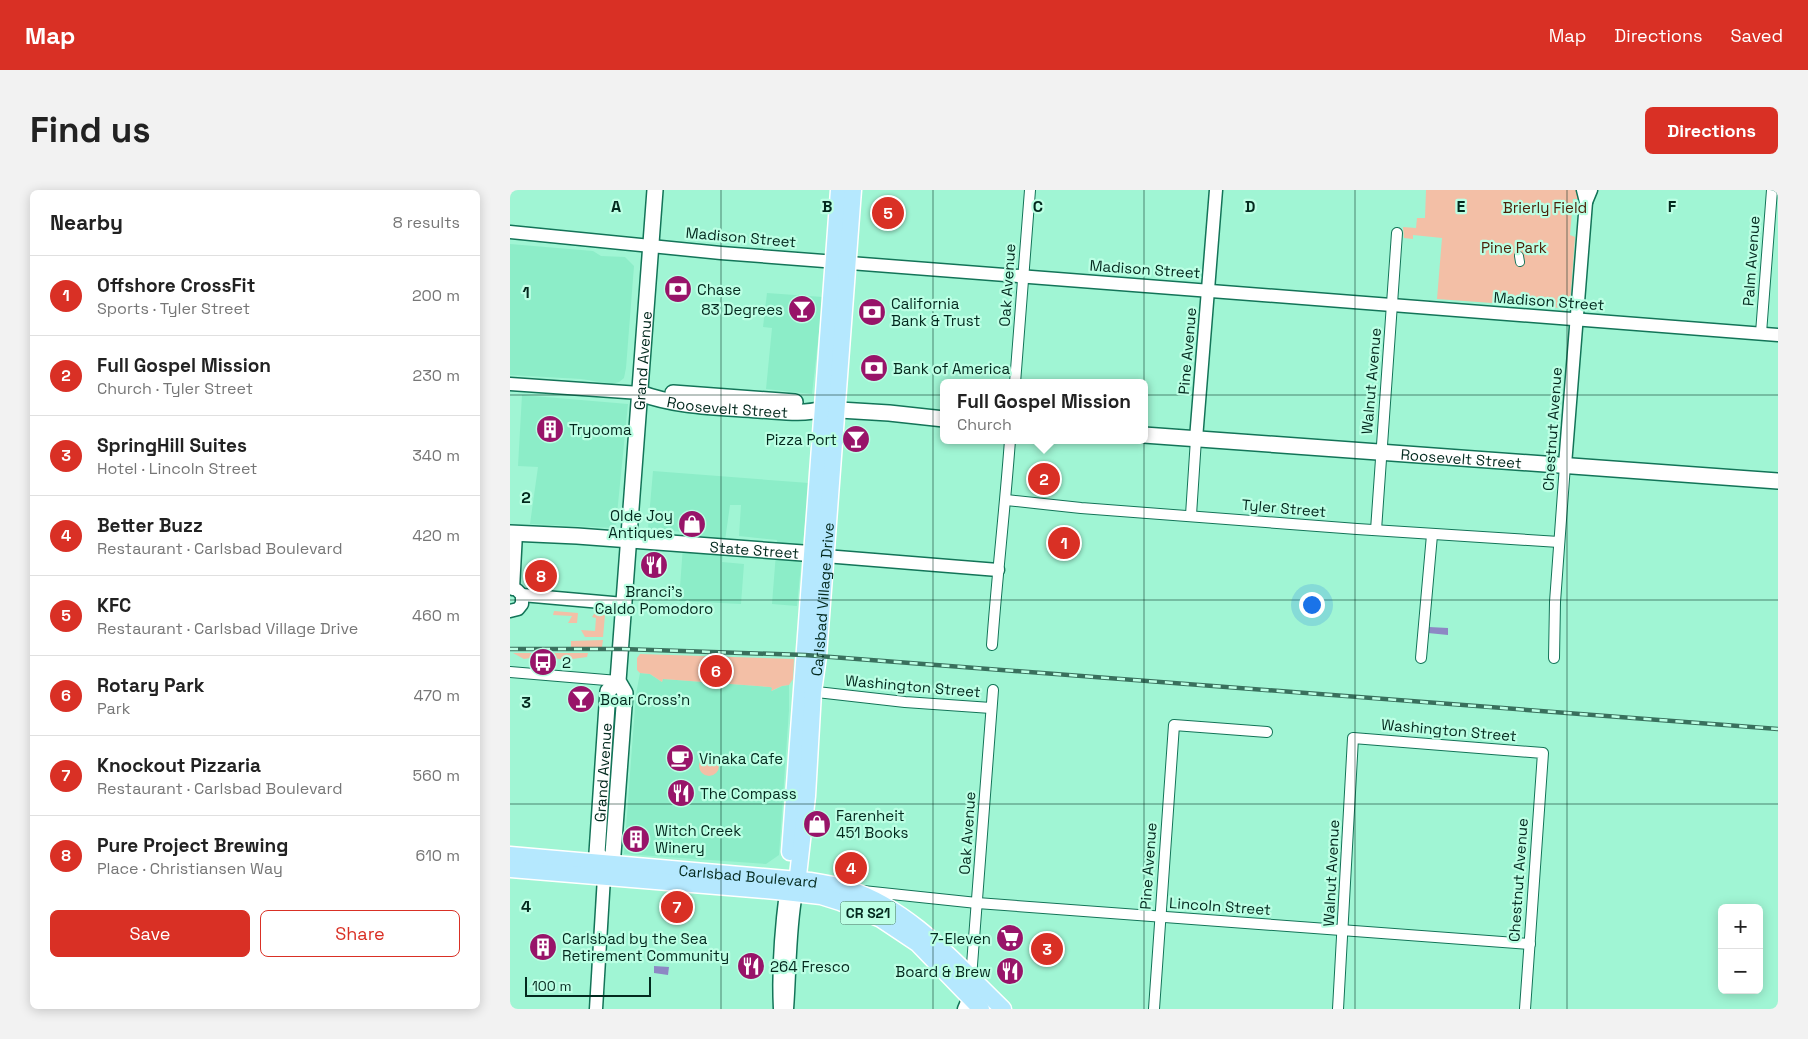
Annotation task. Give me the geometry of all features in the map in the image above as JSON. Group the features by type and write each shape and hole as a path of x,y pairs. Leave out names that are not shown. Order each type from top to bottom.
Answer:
{"main road":[{"name":"Grand Avenue","path":"605,871 613,854 620,771 625,693 618,681 655,190"},
{"name":"Carlsbad Village Drive","path":"839,190 841,261"},
{"name":"Carlsbad Village Drive","path":"792,886 841,261 853,190"},
{"name":"Roosevelt Street","path":"640,394 660,400 722,407 789,412 814,412 829,409 940,419"},
{"name":"Roosevelt Street","path":"1148,435 1778,481"},
{"name":"State Street","path":"513,533 803,553 819,556"},
{"name":"Carlsbad Boulevard","path":"510,855 605,871"},
{"name":"Carlsbad Boulevard","path":"510,869 605,871 792,886 819,882 849,889 882,904 911,922 1003,1009"},
{"name":"Carlsbad Boulevard","path":"792,886 860,910 898,930 917,943 930,956 967,1003 981,1009"},
{"path":"930,956 939,959 956,972 971,978"},
{"path":"967,1003 974,994 981,996 991,1006 998,1009"}],"street":[{"name":"Oak Avenue","path":"1015,379 1030,190"},
{"name":"Pine Avenue","path":"1191,515 1216,190"},
{"name":"Palm Avenue","path":"1761,333 1772,190"},
{"name":"Chestnut Avenue","path":"1554,658 1559,542 1586,194"},
{"name":"Madison Street","path":"510,232 651,246 1778,335"},
{"name":"Walnut Avenue","path":"1376,530 1380,451 1397,233"},
{"name":"Roosevelt Street","path":"510,384 640,394"},
{"path":"992,645 1010,444"},
{"name":"Tyler Street","path":"1006,500 1081,508 1432,535 1559,542"},
{"path":"510,611 518,609 513,533"},
{"path":"1421,658 1432,535"},
{"name":"State Street","path":"819,556 998,570"},
{"path":"517,594 624,607"},
{"path":"510,672 618,681"},
{"name":"Oak Avenue","path":"971,978 993,690"},
{"name":"Washington Street","path":"807,691 905,702 991,708"},
{"name":"Pine Avenue","path":"1154,1009 1174,725 1267,732"},
{"name":"Walnut Avenue","path":"1338,1009 1353,738"},
{"name":"Washington Street","path":"1353,738 1543,753"},
{"name":"Chestnut Avenue","path":"1525,1009 1543,753"},
{"name":"Grand Avenue","path":"596,1009 605,871"},
{"name":"Carlsbad Village Drive","path":"780,1009 781,936 792,886"},
{"name":"Carlsbad Village Drive","path":"787,1009 792,945 790,930 792,886"},
{"name":"Lincoln Street","path":"849,889 977,903 1530,944"}],"shaded area":[{"path":"510,244 593,251 601,256 625,257 634,266 624,378 612,384 581,379 510,375"},
{"path":"767,293 823,297 812,394 766,389 772,328 763,327"},
{"path":"522,395 628,404 616,524 614,528 530,524 538,467 518,466"},
{"path":"653,471 809,483 797,606 772,604 777,540 739,536 741,505 730,505 722,562 744,564 741,604 679,601 684,532 648,529"},
{"path":"1429,627 1448,628 1448,635 1428,633"},
{"path":"640,673 650,674 662,682 663,679 772,687 772,691 789,685 779,855 766,864 624,854 636,694"},
{"path":"654,966 669,967 668,975 654,973"}],"green space":[{"name":"Pine Park","path":"1426,190 1580,190 1579,199 1573,199 1570,235 1575,237 1570,304 1568,308 1562,311 1562,308 1437,299 1442,238 1413,235 1413,239 1404,238 1403,227 1416,228 1417,218 1425,218"},
{"path":"554,611 578,613 577,623 568,623 572,616 553,615"},
{"path":"594,614 605,615 603,637 585,637 581,630 595,631 596,618 592,617"},
{"path":"603,640 602,647 571,647 571,641"},
{"path":"513,653 588,653 587,657 545,660 536,657 524,659"},
{"path":"640,654 794,659 793,679 789,685 771,691 772,688 770,687 663,679 662,682 650,674 640,673 637,670 637,658"},
{"path":"705,756 713,756 719,762 719,770 713,776 705,776 699,770 699,762"}],"railway":[{"path":"510,649 622,649 805,655 1778,729"}],"place":[{"name":"KFC","path":"888,213"},
{"name":"Chase","path":"678,289"},
{"name":"83 Degrees","path":"802,309"},
{"name":"California Bank & Trust","path":"872,312"},
{"name":"Bank of America","path":"874,368"},
{"name":"Tryooma","path":"550,429"},
{"name":"Pizza Port","path":"856,439"},
{"name":"Full Gospel Mission","path":"1044,479"},
{"name":"Olde Joy Antiques","path":"692,524"},
{"name":"Offshore CrossFit","path":"1064,543"},
{"name":"Branci’s Caldo Pomodoro","path":"654,565"},
{"name":"Pure Project Brewing","path":"541,576"},
{"name":"2","path":"543,662"},
{"name":"Rotary Park","path":"716,671"},
{"name":"Boar Cross'n","path":"581,699"},
{"name":"Vinaka Cafe","path":"680,758"},
{"name":"The Compass","path":"681,793"},
{"name":"Farenheit 451 Books","path":"817,824"},
{"name":"Witch Creek Winery","path":"636,839"},
{"name":"Better Buzz","path":"851,868"},
{"name":"Knockout Pizzaria","path":"677,907"},
{"name":"7-Eleven","path":"1010,938"},
{"name":"Carlsbad by the Sea Retirement Community","path":"543,947"},
{"name":"SpringHill Suites","path":"1047,949"},
{"name":"264 Fresco","path":"751,966"},
{"name":"Board & Brew","path":"1010,971"}],"park label":[{"name":"Brierly Field","path":"1545,207"}]}
